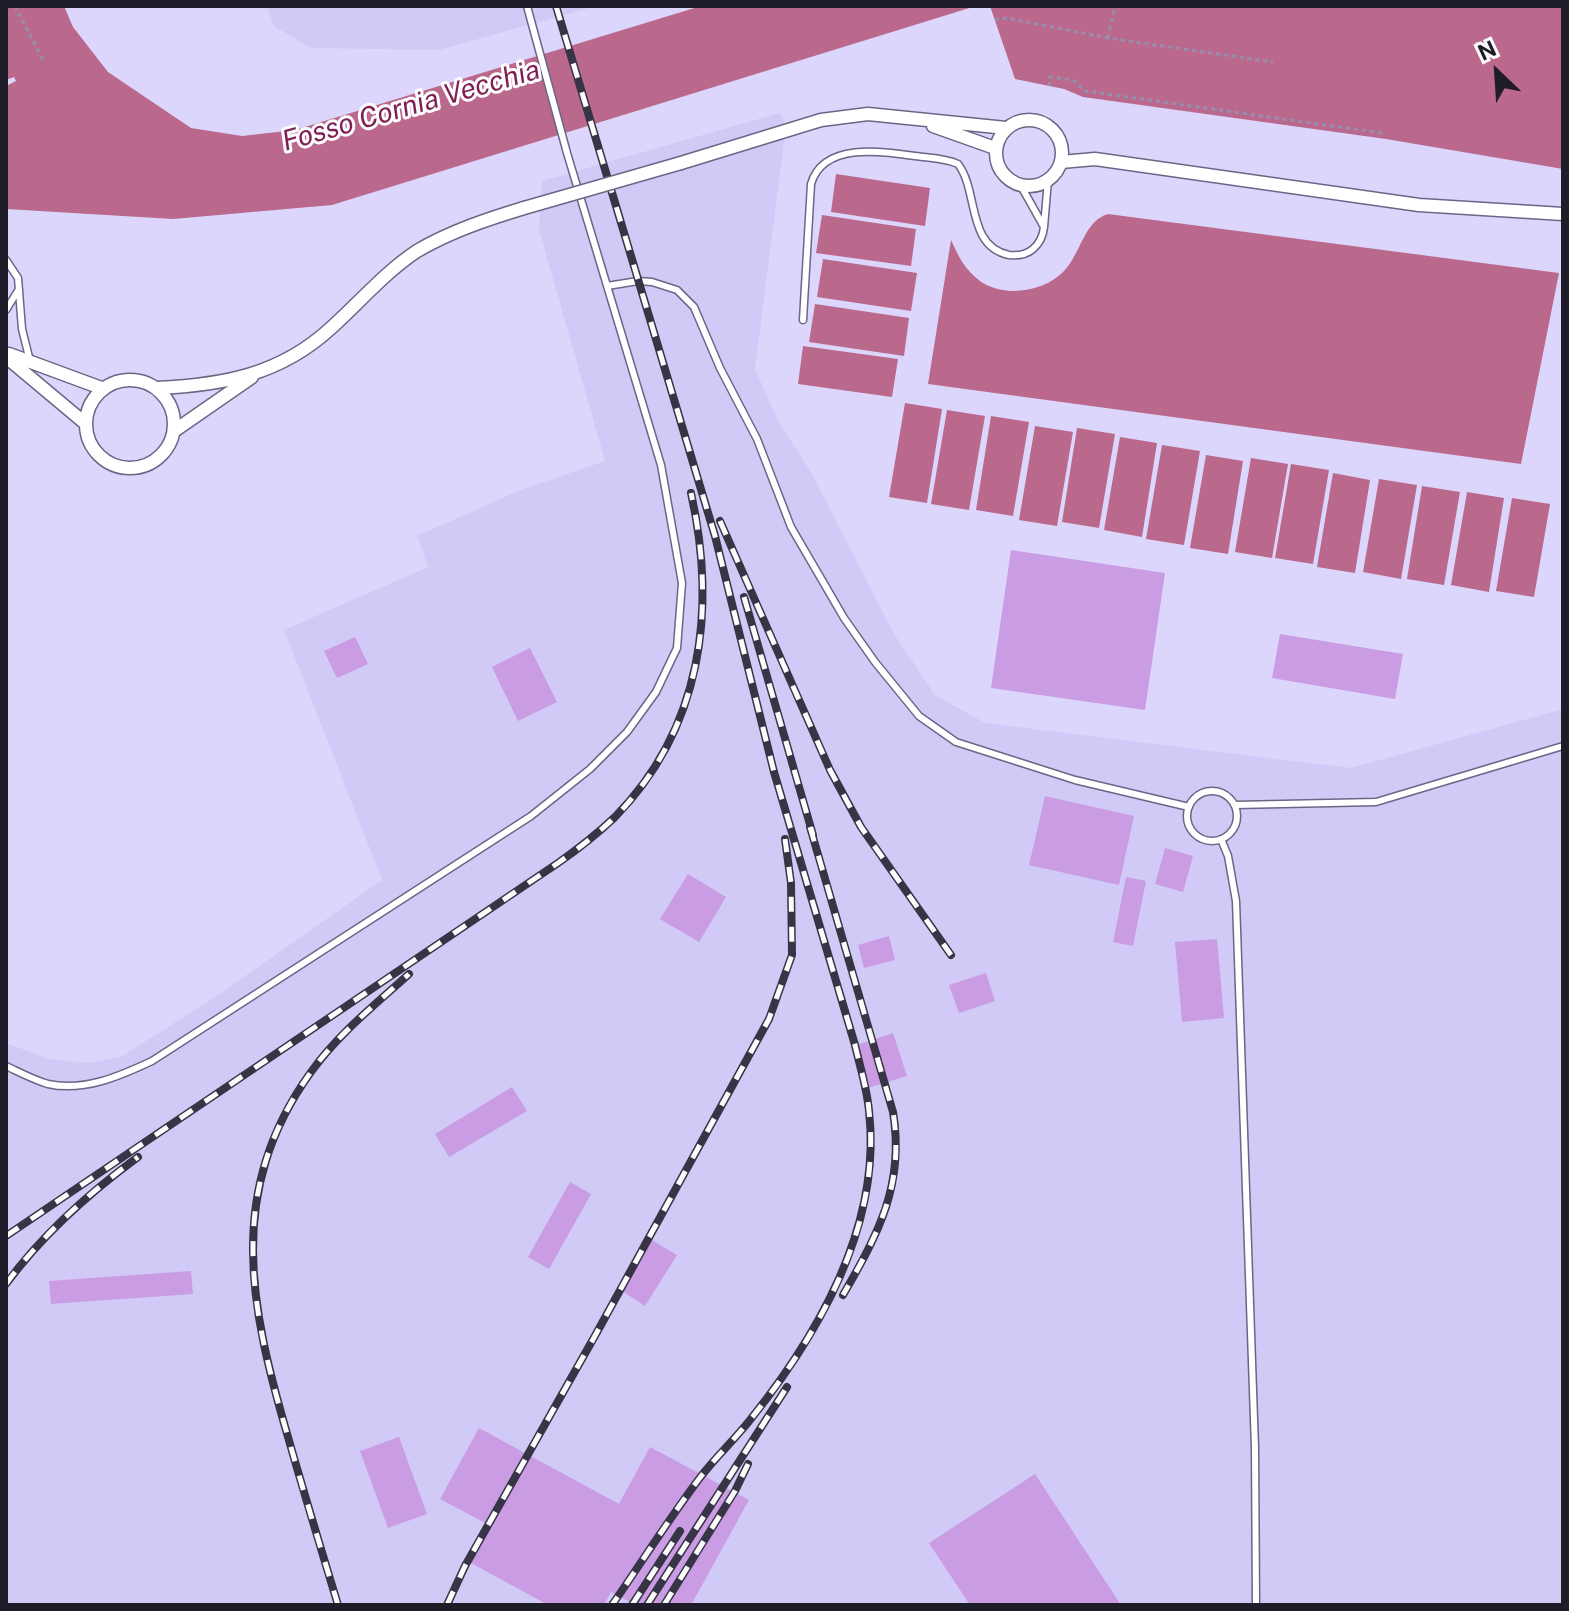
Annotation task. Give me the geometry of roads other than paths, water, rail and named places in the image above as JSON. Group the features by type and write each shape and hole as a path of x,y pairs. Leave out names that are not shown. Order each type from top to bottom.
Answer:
{"street":[{"path":"157,388 172,410 174,431 168,448 159,458 135,468 121,468 98,455 91,444 86,424 90,406 104,389 119,381 132,380 157,388 196,386 258,373 292,359 331,329 377,281 417,252 470,225 821,120 868,114 1006,128"},
{"path":"915,119 995,148"},
{"path":"1061,142 1061,162 1048,180 1021,186 998,168 995,148 1006,128 1023,119 1032,119 1050,127 1061,142 1095,159"},
{"path":"1061,162 1095,159 1419,205 1563,212"},
{"path":"6,355 104,389"},
{"path":"6,355 86,424"},
{"path":"174,431 258,373"}],"lane":[{"path":"6,1066 48,1084 78,1085 111,1080 152,1061 531,816 590,769 627,732 656,692 677,648 682,583 661,465 527,6"},
{"path":"803,320 811,184 819,169 842,156 876,151 954,162 963,170 968,181 980,231 987,242 998,251 1019,256 1037,247 1044,236 1048,180"},
{"path":"1021,186 1044,227"},
{"path":"6,260 18,278 22,329 31,364"},
{"path":"607,286 652,282 677,290 694,307 720,368 757,439 791,527 852,629 919,716 956,742 1075,780 1189,807"},
{"path":"6,310 19,289"},
{"path":"1235,805 1376,802 1563,746"},
{"path":"1207,791 1223,794 1235,805 1237,821 1228,835 1221,839 1205,840 1191,830 1187,815 1189,807 1193,800 1207,791"},
{"path":"1221,839 1228,856 1236,901 1255,1448 1256,1605"}],"water":[{"name":"Fosso Cornia Vecchia","path":"6,6 64,6 73,27 108,72 191,128 242,136 295,130 701,6 976,6 332,205 173,219 6,209 6,86 16,81 14,77 6,80"},
{"path":"990,6 1563,6 1563,169 1386,139 1083,97 1064,89 1015,79"},
{"path":"836,174 930,188 925,226 831,212"},
{"path":"1108,214 1559,273 1521,464 928,384 951,240 967,268 984,283 1007,291 1032,289 1055,279 1064,271 1093,223"},
{"path":"822,215 916,229 911,266 816,253"},
{"path":"823,259 917,273 911,311 817,297"},
{"path":"815,304 909,318 904,356 809,342"},
{"path":"803,346 898,359 892,397 798,384"},
{"path":"905,403 942,409 927,503 889,497"},
{"path":"947,410 985,416 969,510 931,504"},
{"path":"991,416 1029,422 1013,516 976,510"},
{"path":"1035,426 1073,432 1057,526 1019,520"},
{"path":"1077,428 1115,434 1099,528 1062,522"},
{"path":"1120,437 1157,443 1142,537 1104,530"},
{"path":"1162,445 1200,451 1184,545 1146,539"},
{"path":"1206,455 1243,461 1228,554 1190,548"},
{"path":"1251,458 1288,464 1272,558 1235,552"},
{"path":"1291,464 1329,470 1313,564 1275,558"},
{"path":"1333,473 1370,480 1355,573 1317,567"},
{"path":"1379,479 1417,485 1401,579 1363,572"},
{"path":"1422,486 1460,492 1444,585 1407,579"},
{"path":"1467,492 1504,498 1489,592 1451,585"},
{"path":"1512,498 1550,504 1534,597 1496,591"}],"railway":[{"path":"556,6 715,536 774,772 855,1045 869,1111 870,1153 866,1195 840,1276 821,1314 775,1387 702,1475 612,1605"},
{"path":"6,1236 558,863 615,817 644,782 667,745 684,706 695,666 701,623 702,580 699,537 691,493"},
{"path":"720,521 830,770 861,827 951,955"},
{"path":"744,597 813,835"},
{"path":"810,827 893,1112 896,1138 892,1186 886,1208 843,1295"},
{"path":"447,1605 465,1566 769,1019 792,955 791,883 785,839"},
{"path":"338,1605 263,1342 253,1250 256,1206 266,1161 284,1117 311,1072 345,1032 409,974"},
{"path":"6,1284 67,1216 138,1157"},
{"path":"647,1605 787,1387"},
{"path":"664,1605 735,1491 748,1464"},
{"path":"632,1605 680,1531"}]}
